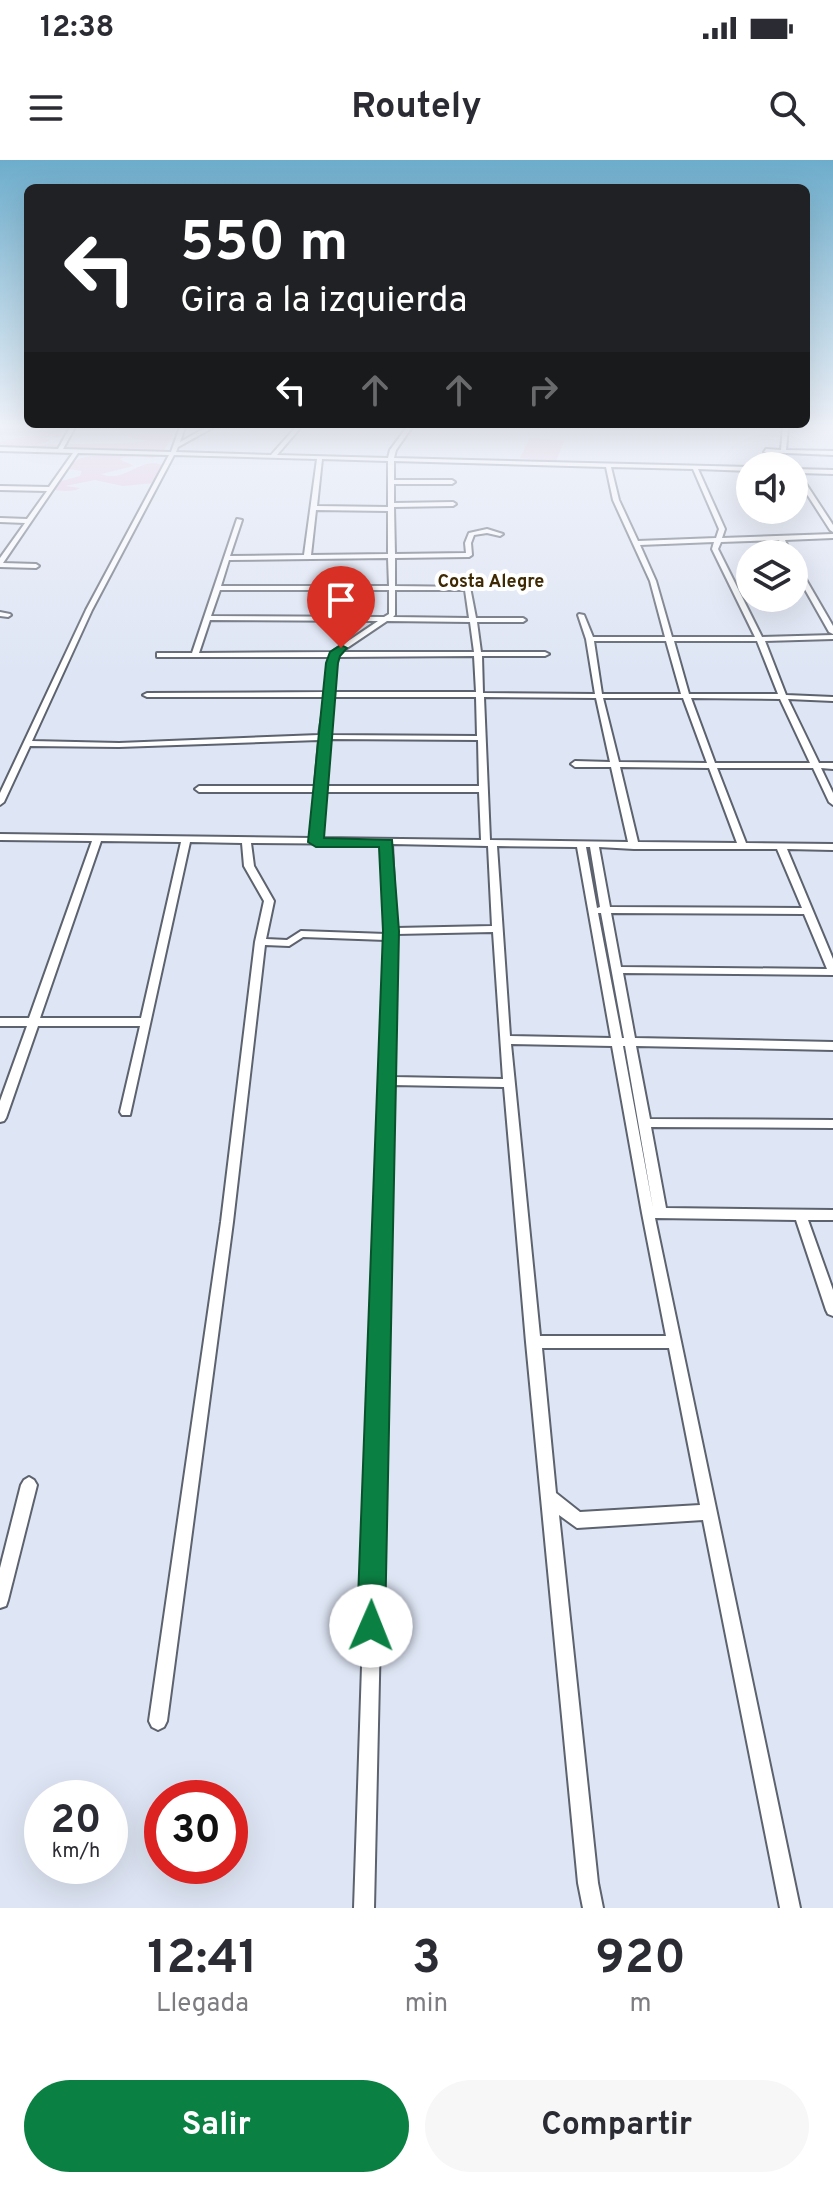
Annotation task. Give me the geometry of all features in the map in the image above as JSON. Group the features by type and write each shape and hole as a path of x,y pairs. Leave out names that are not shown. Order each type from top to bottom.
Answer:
{"street":[{"path":"0,564 37,509"},
{"path":"0,802 89,610 143,509"},
{"path":"307,558 313,509"},
{"path":"316,842 323,737 334,654 392,615 391,509"},
{"path":"620,509 653,581 686,696 743,847"},
{"path":"713,509 722,529 736,541"},
{"path":"751,540 833,533 818,509"},
{"path":"0,520 29,521"},
{"path":"195,655 239,520"},
{"path":"722,529 715,549 739,589 782,695 833,802"},
{"path":"227,558 469,555 471,534 487,531 500,534"},
{"path":"635,543 736,541"},
{"path":"0,564 36,566"},
{"path":"217,588 468,588 478,654 484,789 505,1040 558,1609 593,1908"},
{"path":"590,639 760,639 833,632 808,588"},
{"path":"581,615 590,639 599,696 634,846"},
{"path":"207,618 523,620"},
{"path":"160,655 545,654"},
{"path":"147,695 480,693 782,695 833,699"},
{"path":"26,743 119,745 323,737 482,738"},
{"path":"575,764 833,766"},
{"path":"199,789 484,789"},
{"path":"0,837 833,847"},
{"path":"0,1118 97,840"},
{"path":"126,1112 186,840"},
{"path":"158,1721 233,1175 260,942 269,901 249,866 246,841"},
{"path":"364,1908 391,934 387,843"},
{"path":"587,845 654,1213 674,1342 790,1908"},
{"path":"617,970 833,972 781,847"},
{"path":"599,910 808,911"},
{"path":"599,910 617,970 624,1042 645,1123 654,1213"},
{"path":"260,942 289,943 301,934 498,929"},
{"path":"0,1022 146,1022"},
{"path":"505,1040 833,1046"},
{"path":"386,1081 509,1083"},
{"path":"645,1123 833,1124"},
{"path":"654,1213 833,1215"},
{"path":"800,1214 833,1310"},
{"path":"533,1342 674,1342"},
{"path":"0,1600 29,1485"},
{"path":"549,1497 577,1520 709,1512"}],"district":[{"name":"Costa Alegre","path":"491,582"}],"route":[{"path":"341,648 334,654 332,663 316,842 387,843 391,931 371,1626"}]}
